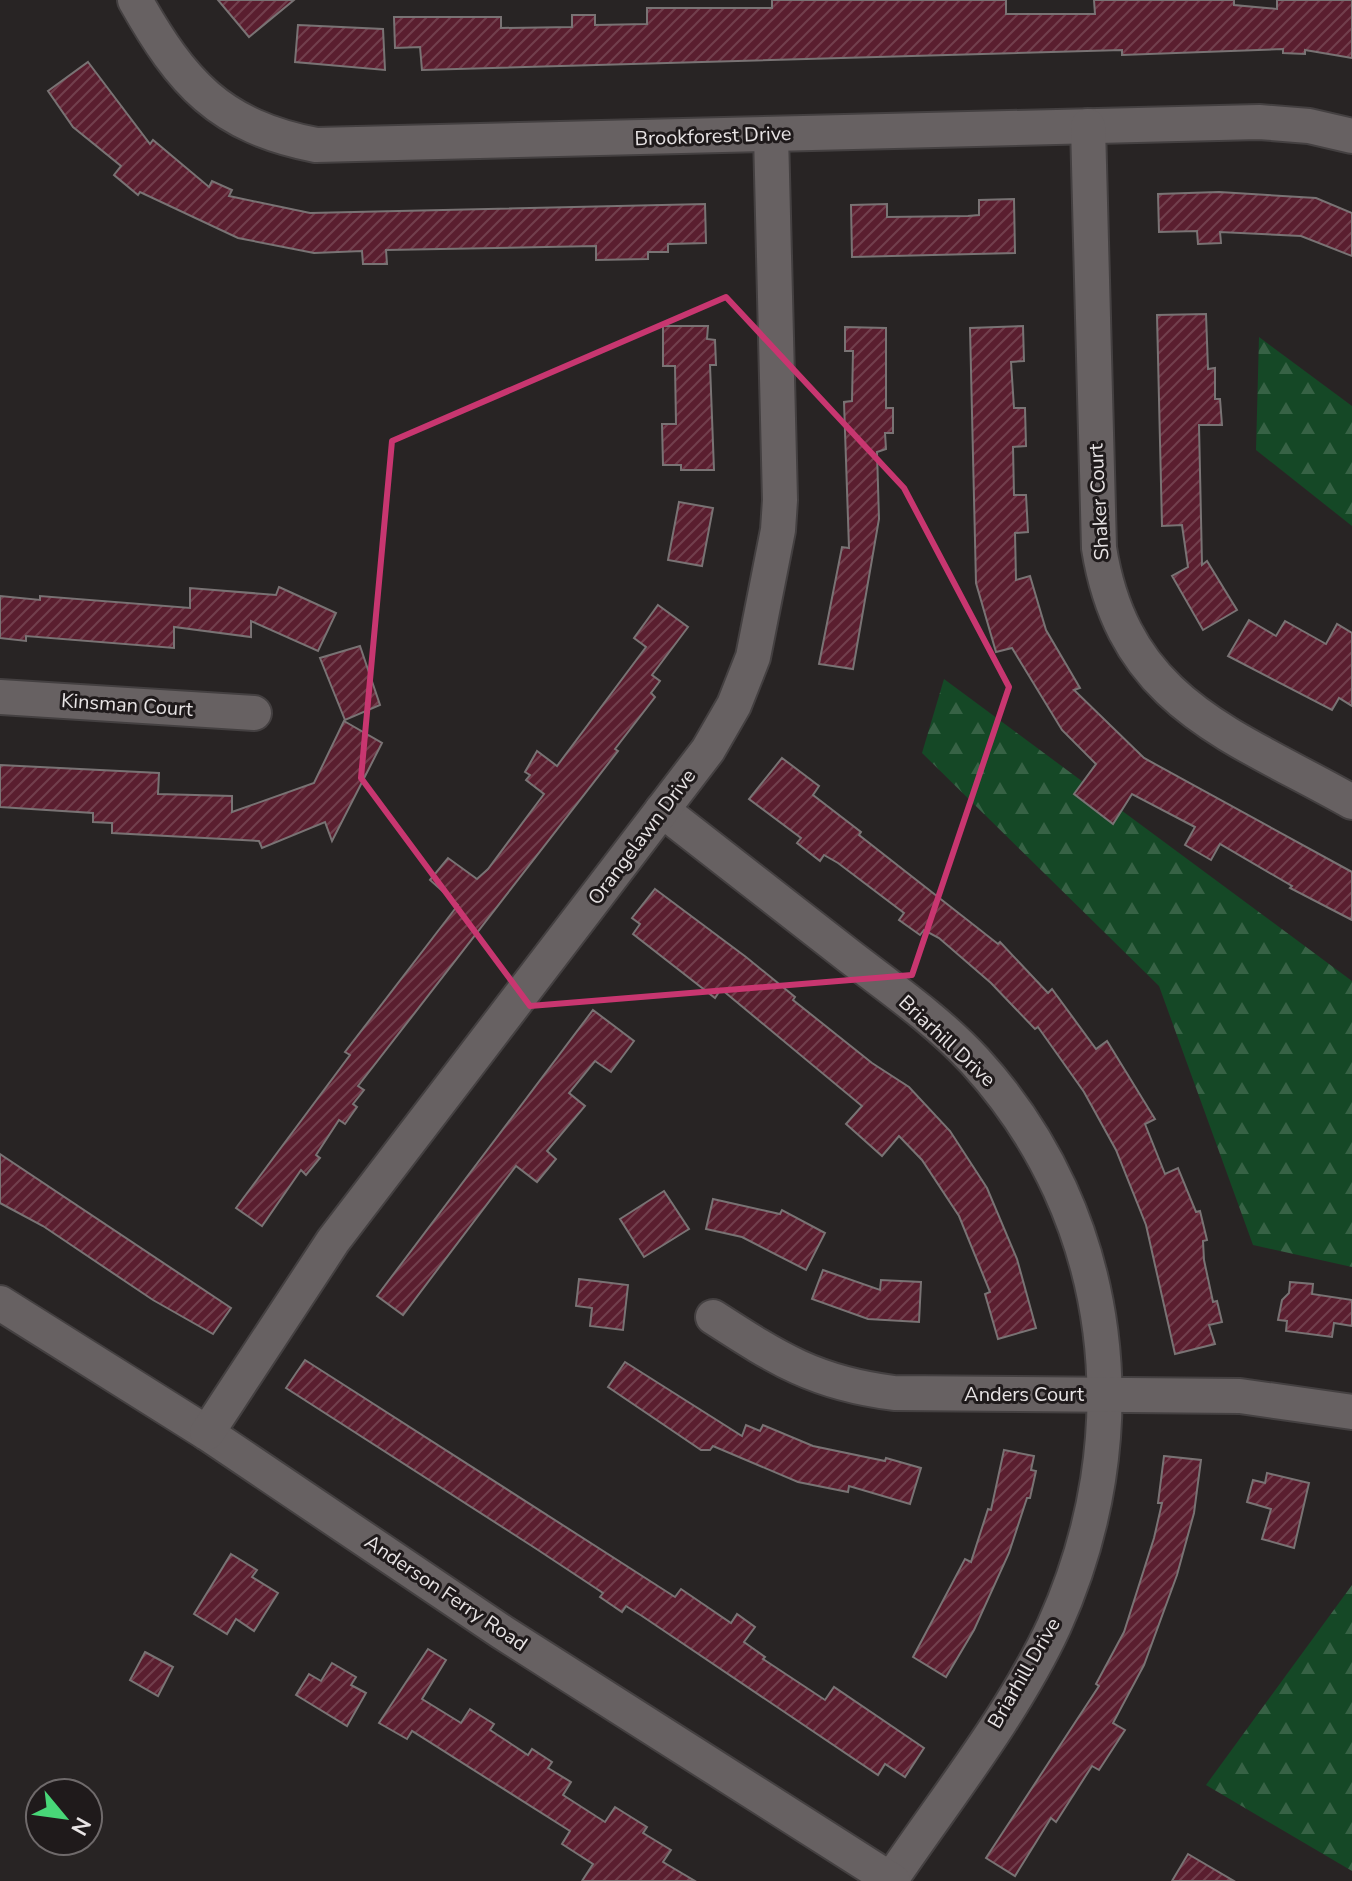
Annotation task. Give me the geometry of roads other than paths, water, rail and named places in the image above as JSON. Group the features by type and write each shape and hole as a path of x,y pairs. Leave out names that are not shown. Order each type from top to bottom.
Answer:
{"street":[{"name":"Brookforest Drive","path":"135,0 164,52 189,83 218,108 278,137 343,146 1259,122 1309,126 1352,136"},
{"name":"Shaker Court","path":"1088,126 1099,548 1105,586 1117,621 1136,654 1160,683 1188,708 1352,802"},
{"name":"Orangelawn Drive","path":"207,1433 333,1241 708,750 734,705 753,657 778,530 780,500 771,134"},
{"name":"Kinsman Court","path":"0,697 254,713"},
{"name":"Briarhill Drive","path":"662,810 927,1016 974,1060 1006,1098 1041,1151 1069,1208 1089,1268 1099,1318 1107,1394 1099,1484 1088,1533 1053,1629 1022,1685 892,1881"},
{"name":"Anderson Ferry Road","path":"0,1303 207,1433 502,1632 892,1881"},
{"name":"Anders Court","path":"713,1317 783,1362 856,1388 894,1393 1240,1396 1352,1412"}]}
